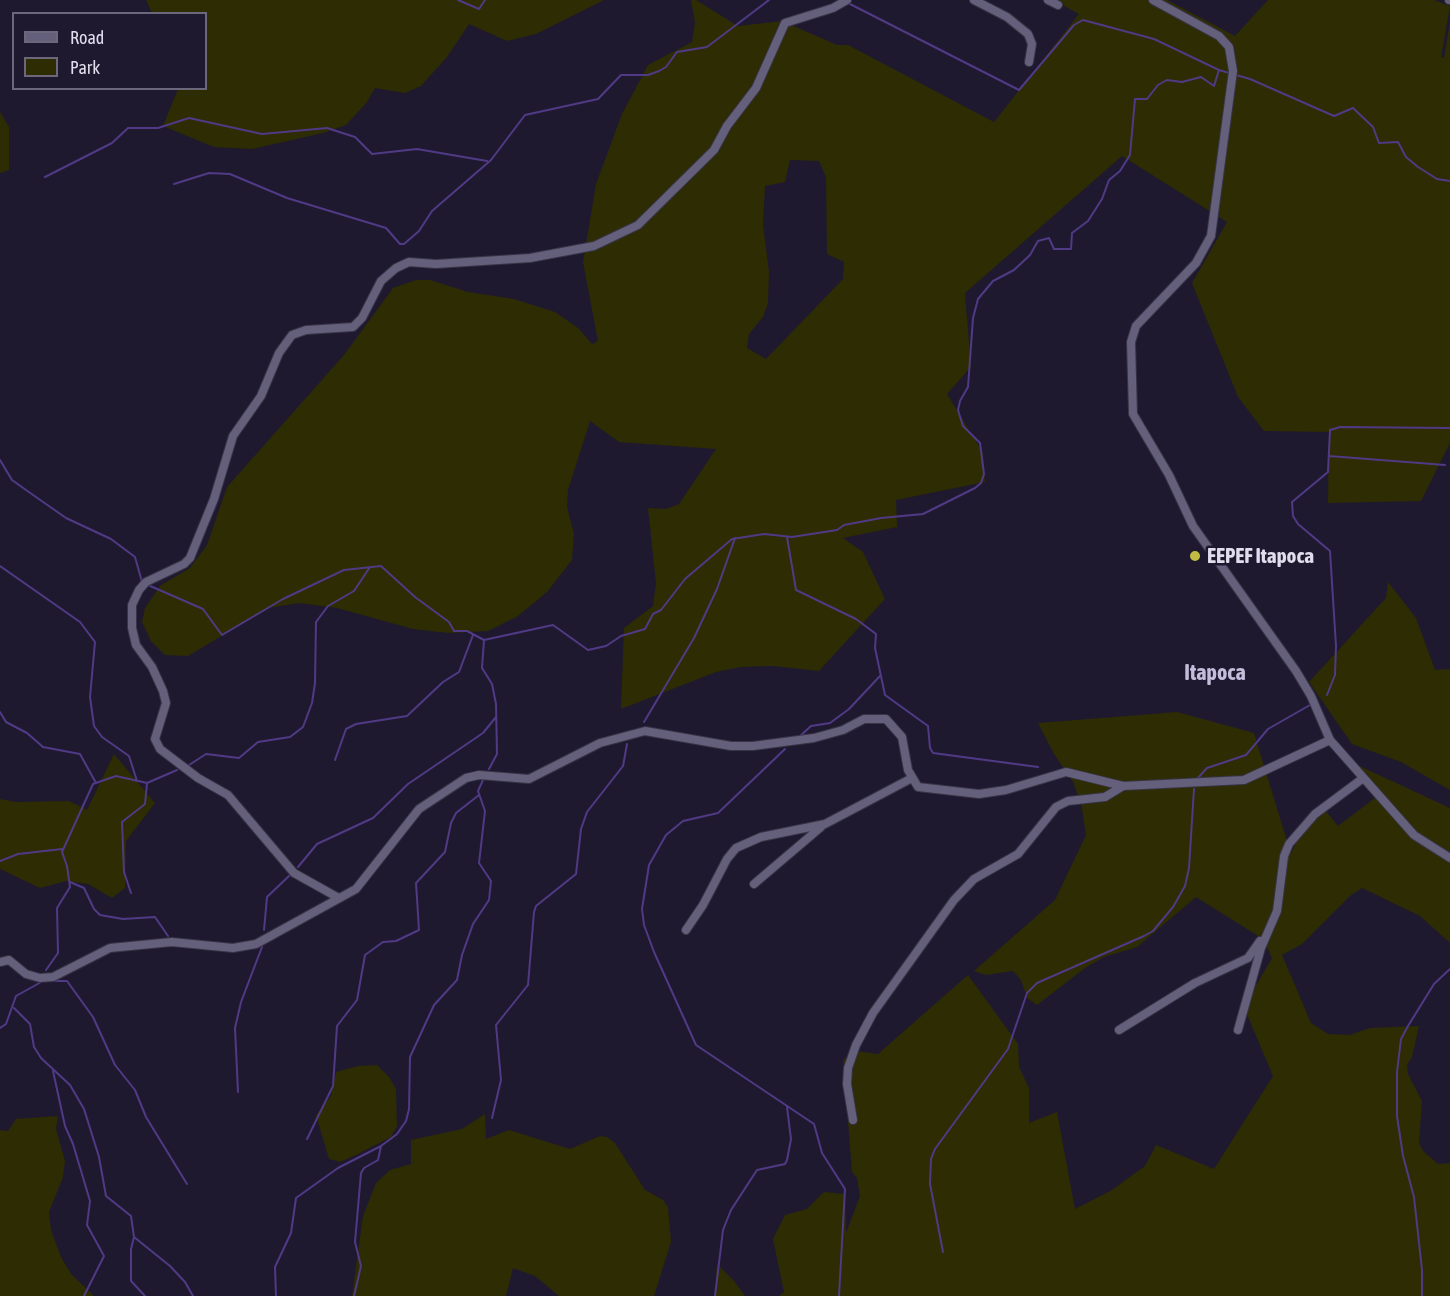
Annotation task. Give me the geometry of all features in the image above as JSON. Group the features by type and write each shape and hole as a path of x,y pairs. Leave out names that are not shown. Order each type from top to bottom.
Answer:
{"street":[{"path":"337,897 294,873 228,795 198,778 160,749 156,731 166,703 159,681 133,638 132,605 139,590 146,582 184,564 190,558 214,499 230,443 264,390 279,353 291,335 306,330 353,327 362,318 381,281 396,268 409,262 436,264 530,258 602,243 638,225 714,150 728,126 756,88 785,23 833,8 847,0"},
{"path":"974,0 1007,17 1028,34 1032,44 1029,62"},
{"path":"1048,0 1058,5"},
{"path":"1153,0 1214,32 1229,47 1233,76 1212,236 1196,262 1136,326 1131,342 1133,414 1169,475 1193,526 1301,679 1330,740 1414,836 1450,858"},
{"path":"0,962 9,960 26,974 40,978 53,977 110,948 172,942 233,948 256,944 337,897 356,889 419,809 466,778 479,775 529,778 600,743 645,731 731,746 753,746 814,738 843,730 864,719 886,719 902,737 908,770 918,788 970,793 1006,790 1066,772 1123,786 1244,780 1330,740"},
{"path":"754,884 825,824 912,777"},
{"path":"1238,1030 1266,932 1278,904 1284,856 1292,839 1316,814 1362,779"},
{"path":"853,1120 847,1084 848,1068 856,1045 873,1013 954,900 974,879 1018,854 1056,807 1068,801 1105,797 1123,786"},
{"path":"686,930 703,905 727,859 736,848 761,837 825,824"},
{"path":"1119,1030 1195,983 1248,958 1266,932"}],"green space":[{"path":"146,0 604,0 536,34 507,41 469,24 447,57 421,86 405,93 375,88 367,102 346,125 323,133 252,149 214,147 163,126 178,90 207,90 207,12 152,12"},
{"path":"691,0 696,0 738,26 782,21 837,45 848,45 994,122 1079,14 1053,0 1167,0 1235,36 1268,0 1434,0 1450,6 1441,57 1444,58 1450,22 1450,443 1421,501 1328,503 1329,432 1264,431 1238,397 1192,283 1227,222 1122,156 965,293 971,367 947,394 983,453 985,482 896,500 897,527 843,538 863,552 885,599 819,671 773,666 741,667 716,672 621,709 624,628 653,606 656,583 648,508 666,509 679,504 716,449 619,442 590,421 568,490 567,507 574,534 572,560 547,592 518,616 488,631 448,633 413,629 337,608 299,603 268,608 188,656 165,655 151,641 142,622 145,608 161,585 190,568 207,545 227,487 344,355 393,288 416,280 430,280 468,292 514,299 555,312 578,328 592,344 598,341 583,262 596,184 622,114 648,65 692,42 695,23","holes":["790,160 819,161 826,177 827,254 844,262 843,279 766,359 747,348 749,334 763,317 768,303 769,272 763,225 765,186 785,182"]},
{"path":"0,112 9,127 9,170 0,173"},
{"path":"1388,582 1416,618 1435,670 1450,669 1450,790 1401,762 1352,744 1309,682 1386,598"},
{"path":"1177,712 1254,733 1291,854 1300,834 1310,821 1326,811 1338,826 1376,797 1353,763 1450,808 1450,943 1420,916 1362,888 1350,896 1302,944 1282,955 1311,1023 1328,1034 1350,1035 1370,1028 1419,1026 1412,1057 1407,1065 1408,1074 1422,1101 1419,1143 1423,1151 1438,1164 1450,1163 1450,1296 779,1296 784,1292 773,1239 785,1215 807,1209 824,1192 845,1194 846,1233 860,1196 857,1178 852,1172 843,1060 856,1051 878,1054 968,975 1018,1044 1019,1067 1029,1088 1029,1123 1057,1112 1075,1209 1112,1190 1145,1166 1156,1145 1214,1169 1273,1076 1246,1012 1251,994 1272,958 1263,939 1196,897 1137,947 1104,957 1085,968 1037,1005 1027,998 1021,980 1013,971 986,975 974,971 1055,900 1086,835 1081,803 1073,782 1054,754 1038,723"},
{"path":"114,754 155,803 126,841 125,888 112,898 88,884 66,881 40,888 0,869 0,799 16,802 69,801 87,810"},
{"path":"377,1065 389,1077 396,1089 397,1126 391,1137 356,1155 340,1162 329,1159 316,1115 331,1096 336,1072 358,1066"},
{"path":"485,1114 486,1139 509,1130 570,1149 600,1136 607,1137 615,1143 645,1190 663,1200 668,1207 671,1242 654,1296 559,1296 535,1276 513,1268 506,1296 352,1296 363,1216 376,1183 390,1170 411,1164 411,1140 462,1129"},
{"path":"58,1116 56,1129 65,1161 63,1177 49,1212 51,1230 61,1257 71,1274 94,1296 0,1296 0,1130 8,1131 16,1119"},
{"path":"717,1264 734,1281 745,1296 715,1296"}],"waterway":[{"path":"458,0 479,9 485,0"},
{"path":"174,184 209,173 230,174 287,198 386,228 400,244 404,244 419,231 432,211 491,160 525,115 598,99 621,75 648,75 659,71 666,67 677,52 707,47 769,0"},
{"path":"848,3 1019,90 1074,25 1083,20 1154,39 1219,70 1250,79 1334,116 1353,108 1373,127 1379,143 1398,142 1406,157 1418,167 1437,179 1450,181"},
{"path":"148,585 203,609 222,635 283,599 344,570 381,566 415,597 449,622 454,631 467,631 484,640 553,625 588,650 606,646 621,636 645,629 653,614 661,610 685,579 732,539 764,534 792,537 837,530 844,525 881,518 923,514 975,488 981,483 984,474 980,443 963,426 958,410 968,387 973,318 978,299 993,281 1014,270 1030,255 1038,241 1049,238 1054,249 1071,249 1072,233 1088,221 1102,199 1109,180 1120,171 1130,155 1135,99 1147,99 1158,85 1167,80 1182,82 1201,77 1214,86 1219,70"},
{"path":"45,177 112,143 128,128 158,128 189,118 262,134 327,128 355,137 372,154 417,149 487,161"},
{"path":"1327,695 1335,675 1336,646 1330,551 1298,524 1293,516 1292,502 1328,472 1330,430 1340,427 1450,428"},
{"path":"1329,456 1445,465"},
{"path":"0,460 12,480 66,518 111,539 135,557 142,582"},
{"path":"787,537 796,590 856,619 876,634 875,648 885,695 928,726 930,748 933,753 1038,767"},
{"path":"644,722 694,638 717,589 735,538"},
{"path":"0,566 80,622 95,642 90,697 94,726 102,737 129,756 137,781"},
{"path":"186,767 206,754 239,758 258,742 290,737 303,727 312,703 315,683 316,622 328,606 354,591 370,567"},
{"path":"335,760 346,729 356,724 407,716 443,682 459,672 473,635"},
{"path":"484,640 482,668 492,684 496,704 497,754 489,769"},
{"path":"799,737 811,726 830,723 849,709 880,676"},
{"path":"1197,779 1207,768 1246,755 1268,729 1310,705"},
{"path":"0,712 6,722 27,733 43,747 80,754 96,783"},
{"path":"298,867 317,844 373,818 408,784 483,733 496,717"},
{"path":"492,1118 501,1080 496,1025 528,985 536,906 576,874 581,829 587,812 623,766 627,744"},
{"path":"785,749 718,813 683,821 666,835 649,865 642,909 644,925 654,952 696,1045 814,1124 822,1153 845,1189 839,1296"},
{"path":"46,970 58,953 57,908 70,887 62,852 93,784 116,776 147,783 177,770"},
{"path":"276,1296 275,1267 291,1233 296,1198 338,1168 381,1146 397,1134 406,1121 409,1109 410,1057 434,1005 457,980 462,955 473,924 489,900 491,881 479,863 485,811 478,791 483,780"},
{"path":"131,893 124,872 122,822 145,804 147,783"},
{"path":"943,1252 930,1184 931,1159 935,1149 1008,1049 1027,993 1037,983 1153,931 1173,907 1185,886 1189,868 1194,789"},
{"path":"307,1139 333,1086 337,1026 357,1000 365,955 383,942 396,941 419,930 416,883 445,852 451,823 456,813 479,795"},
{"path":"0,861 18,854 62,849"},
{"path":"264,930 267,897 289,876"},
{"path":"70,882 84,888 94,909 100,915 123,919 155,917 168,936"},
{"path":"238,1092 235,1028 241,1002 262,947"},
{"path":"1422,1296 1422,1270 1414,1197 1403,1156 1397,1116 1397,1072 1401,1039 1434,984 1450,969"},
{"path":"0,1028 6,1024 16,996 43,981"},
{"path":"52,981 67,981 93,1017 115,1065 135,1090 146,1117 187,1184"},
{"path":"14,1008 30,1024 34,1047 41,1058 70,1085 84,1109 99,1157 106,1196 131,1216 134,1237 131,1249 131,1281 145,1296"},
{"path":"53,1071 65,1126 73,1144 90,1201 87,1225 104,1256 84,1296"},
{"path":"715,1296 723,1230 731,1210 757,1170 785,1164 787,1160 791,1139 787,1107"},
{"path":"354,1296 361,1266 355,1242 361,1173 364,1168 378,1160 381,1146"},
{"path":"134,1237 170,1266 185,1282 193,1296"}],"place":[{"name":"EEPEF Itapoca","path":"1195,556"}],"district":[{"name":"Itapoca","path":"1215,673"}]}
